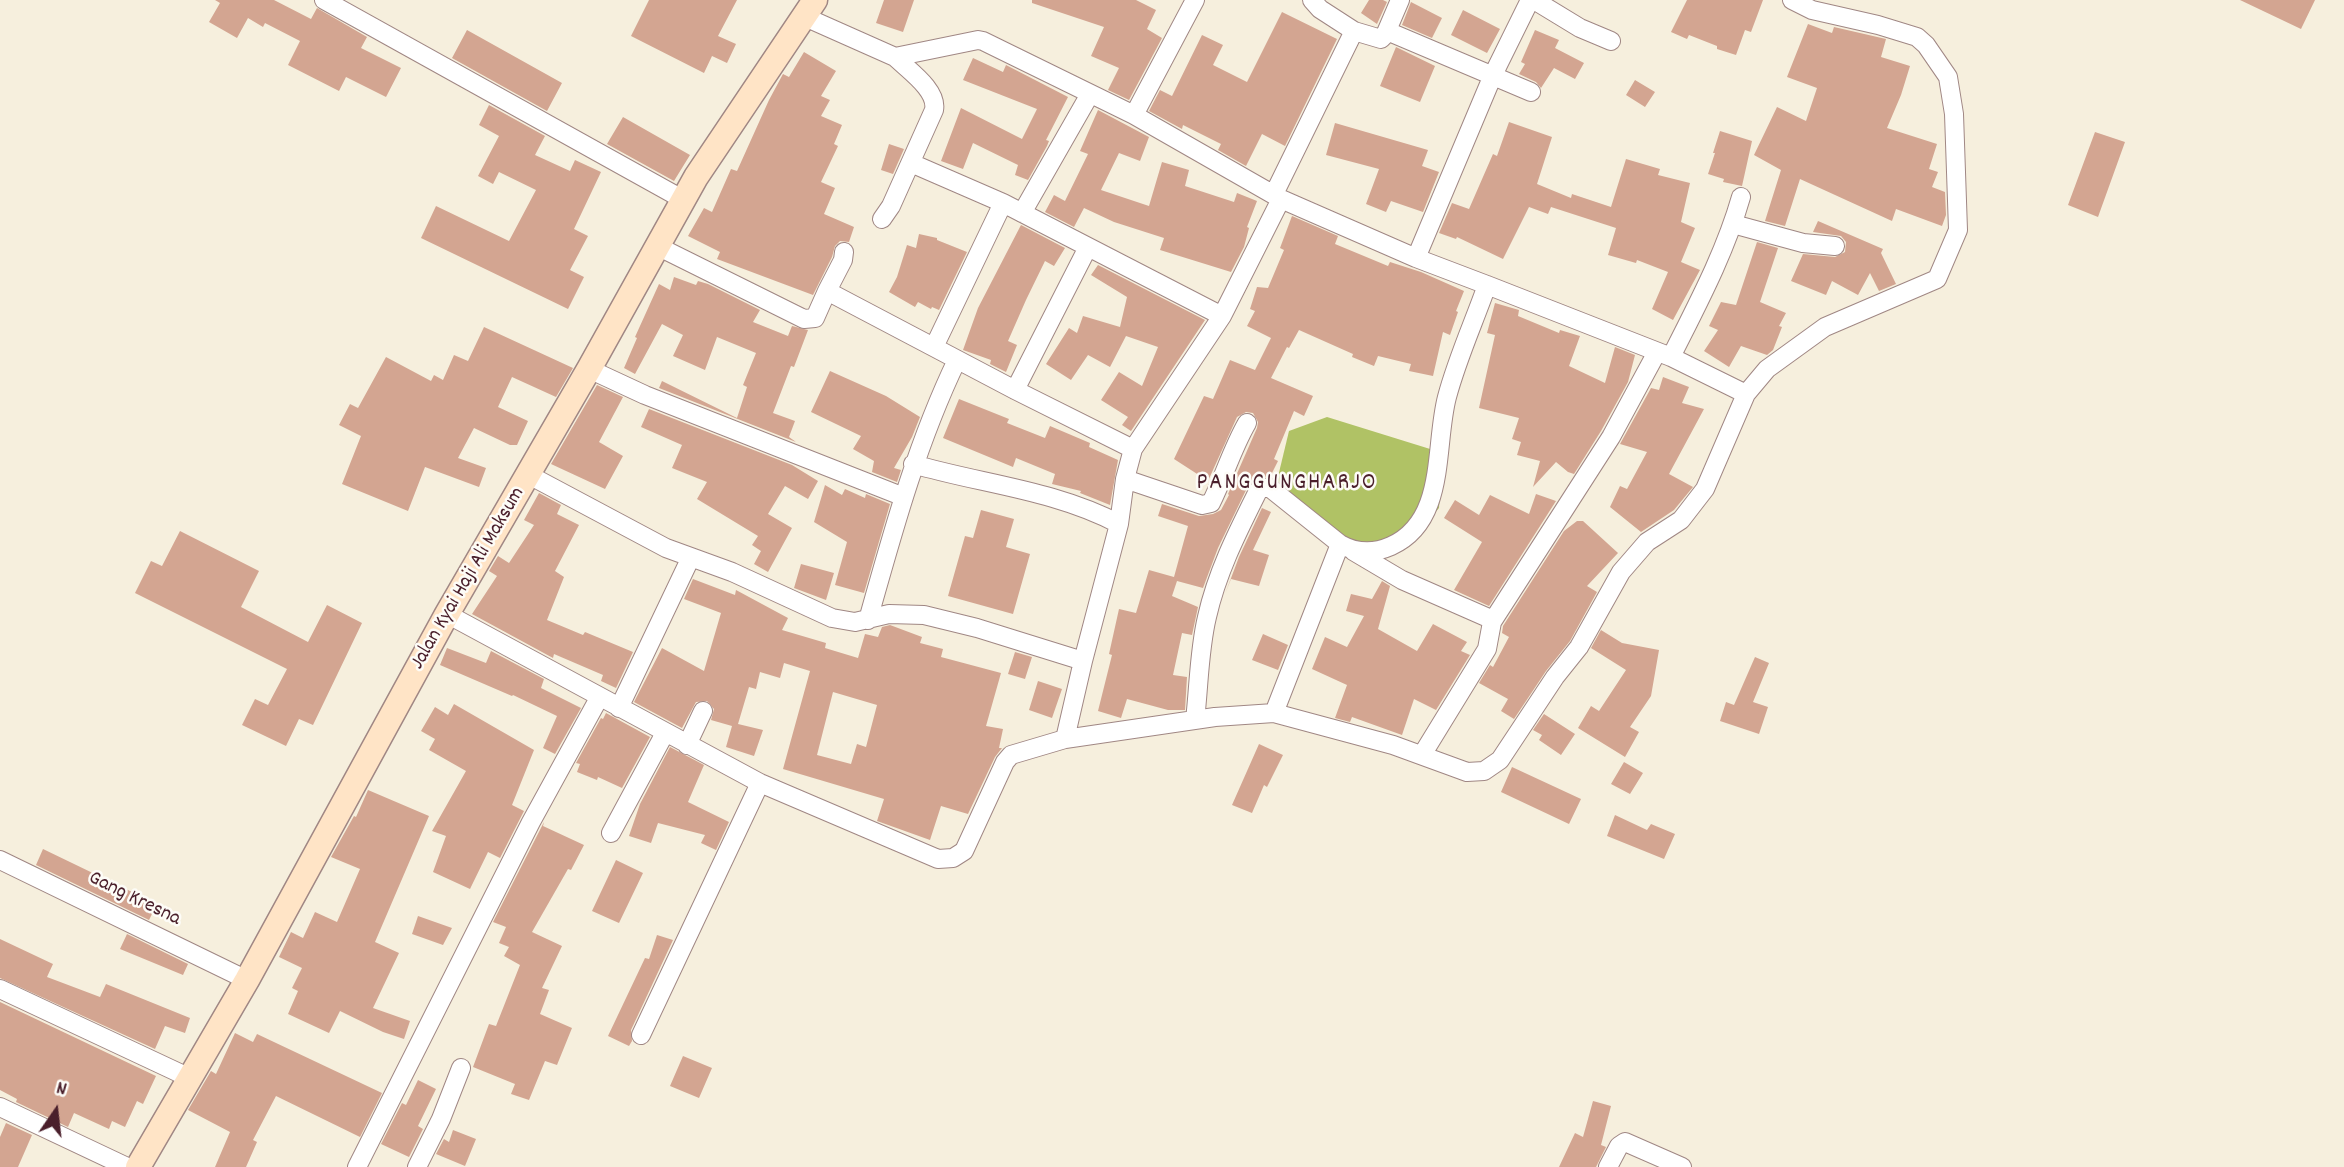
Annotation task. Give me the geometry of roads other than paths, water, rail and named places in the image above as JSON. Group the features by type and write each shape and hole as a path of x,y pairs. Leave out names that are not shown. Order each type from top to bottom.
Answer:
{"street":[{"path":"324,0 684,200"},
{"path":"1134,116 1195,0"},
{"path":"1312,0 1320,9 1354,31 1381,39 1387,32 1400,0"},
{"path":"1416,258 1493,75 1532,0 1580,28 1611,41"},
{"path":"447,614 760,783 938,859 953,858 964,852 1005,762 1011,755 1065,739 1195,719 1274,713 1393,745 1467,772 1484,771 1500,760 1555,677 1579,647 1621,572 1647,542 1681,520 1705,489 1746,394 1767,369 1825,327 1937,279 1958,230 1954,114 1948,77 1940,63 1917,37 1812,10 1792,0"},
{"path":"810,9 895,57 930,92 936,102 911,163 883,219"},
{"name":"Jalan Kyai Haji Ali Maksum","path":"138,1167 247,981 447,614 659,247 696,177 810,9"},
{"path":"1065,739 1119,524 1125,479 1133,449 1222,316 1354,31"},
{"path":"1387,32 1531,92"},
{"path":"895,57 978,40 1134,116 1277,196 1416,258 1664,354 1746,394"},
{"path":"1022,213 1090,94"},
{"path":"911,163 1003,203 1222,316"},
{"path":"1422,755 1487,649 1493,620 1712,275 1741,197"},
{"path":"934,347 1003,203"},
{"path":"1733,224 1803,243 1835,246"},
{"path":"659,247 804,319 815,318 843,260 844,252"},
{"path":"1015,390 1088,247"},
{"path":"1346,548 1379,551 1400,542 1418,526 1433,493 1447,398 1487,285"},
{"path":"827,291 1133,449"},
{"path":"868,620 914,464 936,403 957,360"},
{"path":"589,369 645,396 904,497"},
{"path":"1125,479 1202,505 1211,503 1222,482 1235,443 1247,423"},
{"path":"914,464 1059,500 1119,524"},
{"path":"529,475 666,548 732,572 832,618 855,622 889,614 924,615 977,628 1083,661"},
{"path":"1195,719 1206,620 1215,587 1235,536 1262,488 1270,488 1346,548 1402,580 1493,620"},
{"path":"1274,713 1346,548"},
{"path":"619,708 691,557"},
{"path":"357,1167 531,822 599,698"},
{"path":"687,745 704,711"},
{"path":"611,833 665,733"},
{"path":"641,1035 760,783"},
{"name":"Gang Kresna","path":"0,860 247,981"},
{"path":"0,989 190,1078"},
{"path":"417,1167 441,1119 461,1068"},
{"path":"0,1107 127,1167"},
{"path":"1608,1167 1619,1146 1625,1142 1682,1167"}],"district":[{"name":"PANGGUNGHARJO","path":"1287,485"}]}
